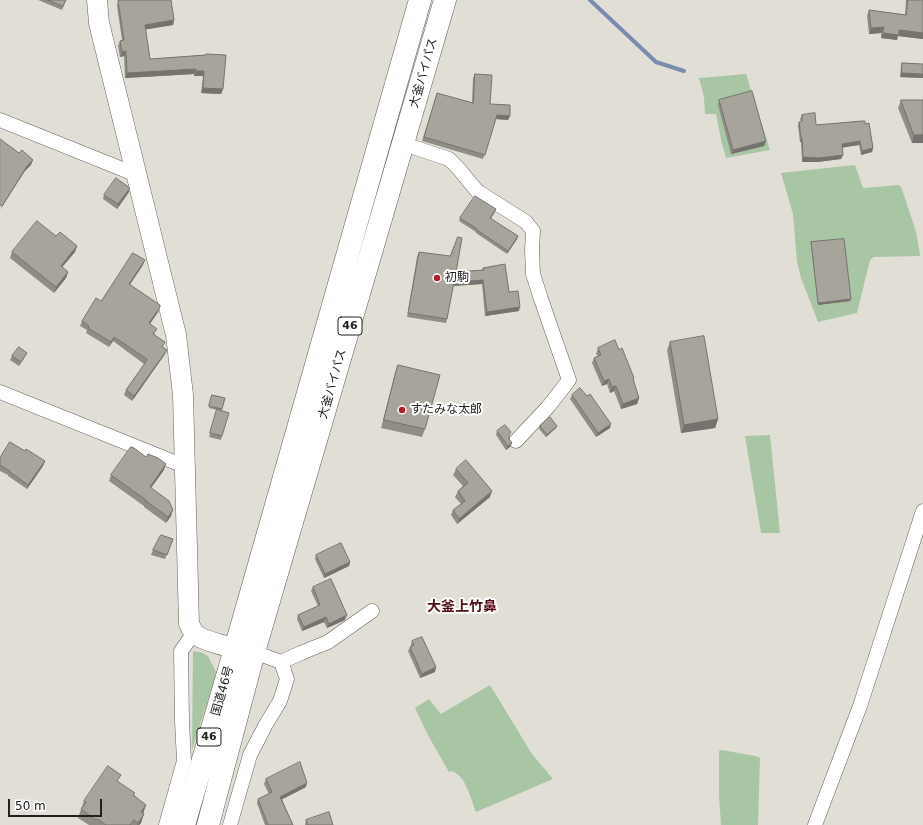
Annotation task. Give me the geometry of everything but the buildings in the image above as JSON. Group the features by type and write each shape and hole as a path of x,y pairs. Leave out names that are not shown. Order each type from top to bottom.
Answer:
{"highway":[{"name":"大釜バイパス","path":"244,650 420,0"},
{"name":"大釜バイパス","path":"244,650 403,145 445,0"},
{"name":"国道46号","path":"184,825 244,650"},
{"name":"国道46号","path":"208,825 244,650"}],"street":[{"path":"96,0 99,23 176,335 183,395 189,624 194,633 203,639 281,662 328,642 372,611"},
{"path":"0,120 137,175"},
{"path":"403,145 449,159 477,191 526,222 533,231 533,274 569,380 548,407 516,441"},
{"path":"0,392 184,466"},
{"path":"815,825 860,706 923,511"},
{"path":"166,825 184,760 181,651 194,633"},
{"path":"230,825 250,755 280,701 287,679 281,662"}],"green space":[{"path":"746,74 770,150 726,158 716,114 705,114 704,97 699,78"},
{"path":"855,165 863,188 899,185 902,189 916,232 920,256 874,257 870,260 857,313 818,322 801,278 797,262 793,214 781,173"},
{"path":"770,435 780,533 761,533 745,436"},
{"path":"193,651 203,653 208,656 216,672 192,750"},
{"path":"490,685 532,754 553,779 476,812 464,783 457,774 452,771 449,772 429,737 415,708 429,699 441,714"},
{"path":"722,750 760,758 758,825 721,825 719,751"}],"waterway":[{"path":"590,0 656,62 684,71"}],"place":[{"name":"初駒","path":"437,278"},
{"name":"すたみな太郎","path":"402,410"}],"district":[{"name":"大釜上竹鼻","path":"462,607"}]}
